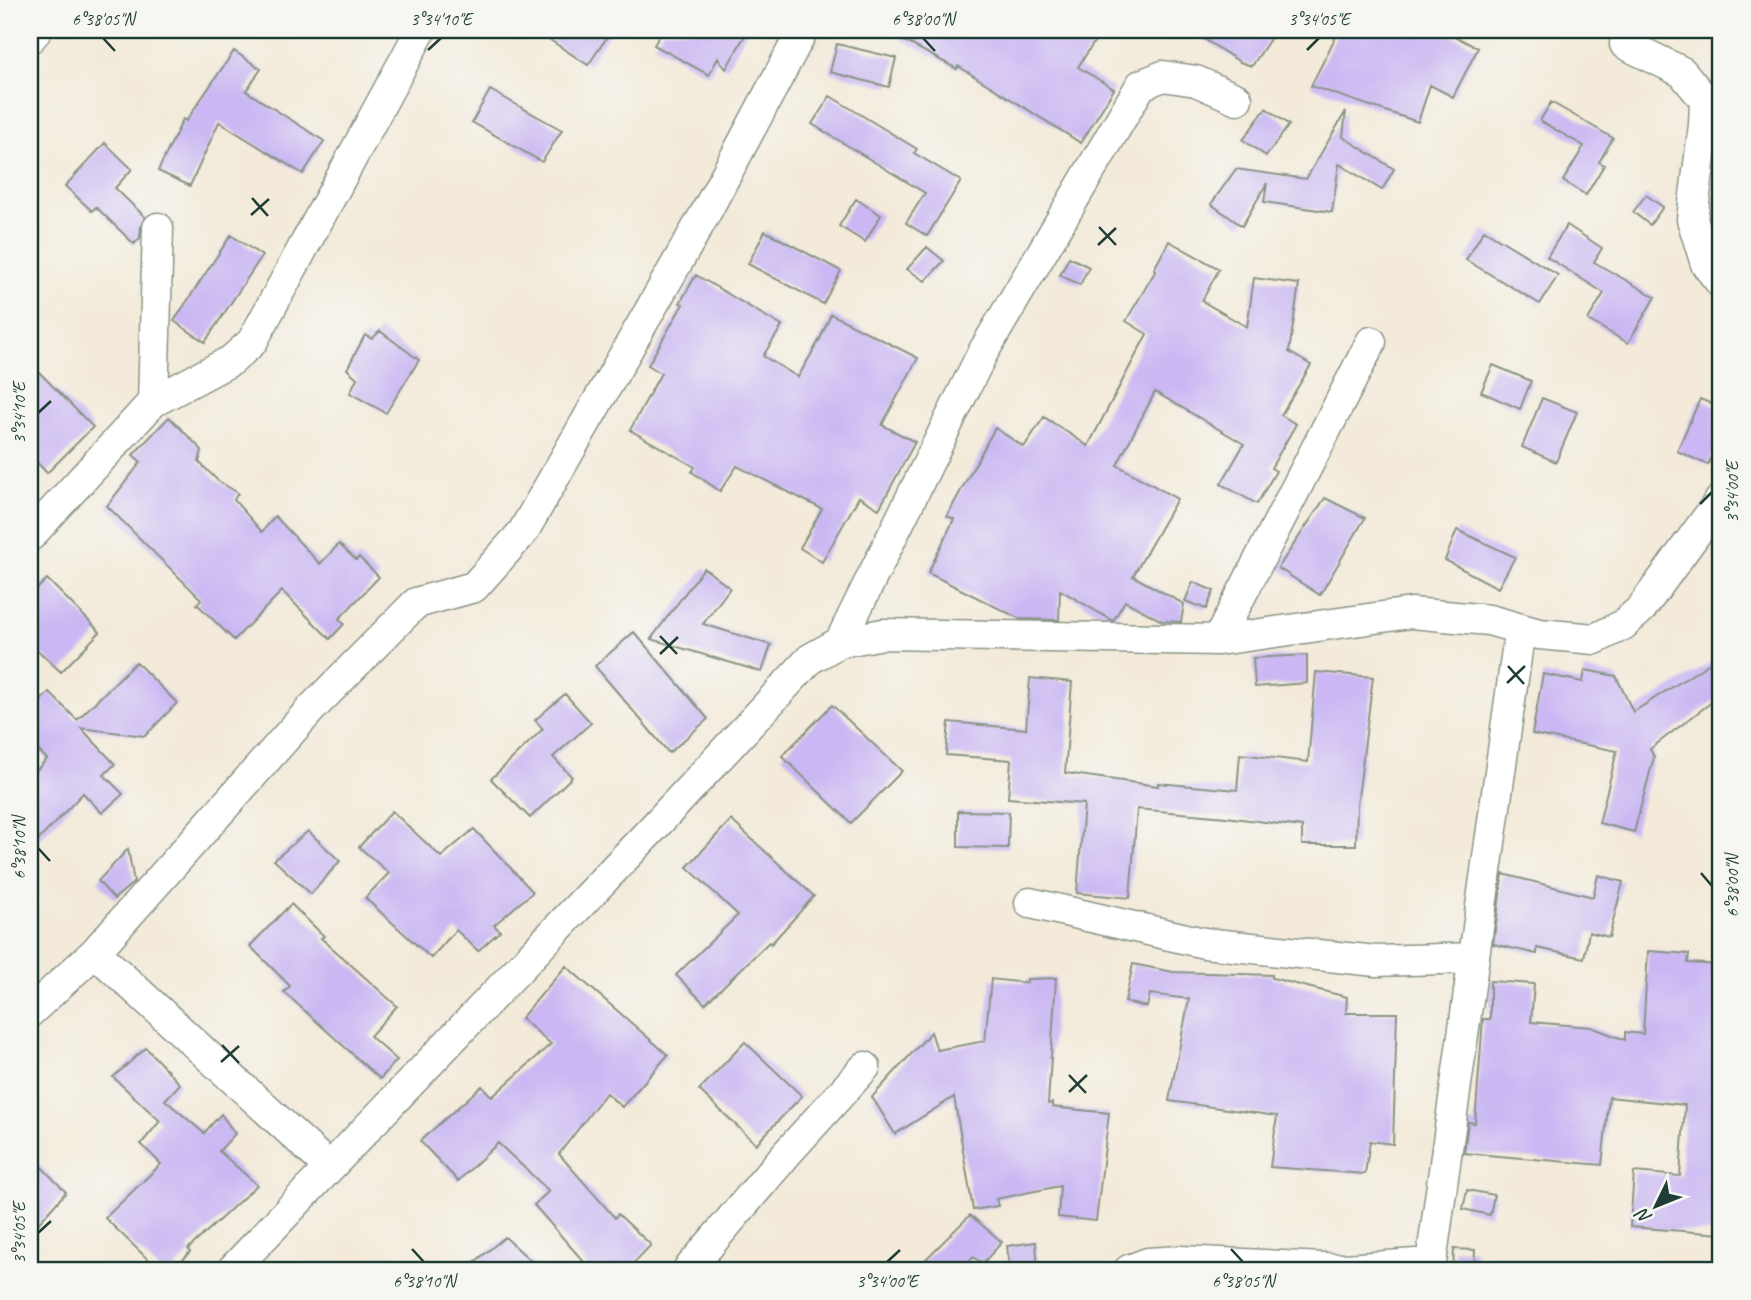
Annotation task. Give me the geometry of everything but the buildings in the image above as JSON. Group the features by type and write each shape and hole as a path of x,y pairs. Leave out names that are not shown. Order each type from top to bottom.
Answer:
{"street":[{"path":"30,38 37,30"},
{"path":"30,536 153,402 232,360 252,342 421,30"},
{"path":"30,1012 95,951 312,708 416,603 474,587 523,532 705,214 803,30"},
{"path":"1625,44 1682,72 1705,100 1692,219 1706,264 1721,283"},
{"path":"839,642 982,354 1141,85 1163,76 1196,81 1237,99"},
{"path":"153,402 158,228"},
{"path":"1218,639 1371,342"},
{"path":"232,1270 655,826 810,659 839,642 883,634 1218,639 1411,613 1489,620 1539,634 1595,639 1623,625 1641,609 1721,499"},
{"path":"1129,1270 1148,1263 1180,1261 1345,1269 1430,1267 1520,629"},
{"path":"1030,903 1204,943 1376,961 1474,958"},
{"path":"95,951 329,1167"},
{"path":"688,1270 770,1172 865,1067"}]}
